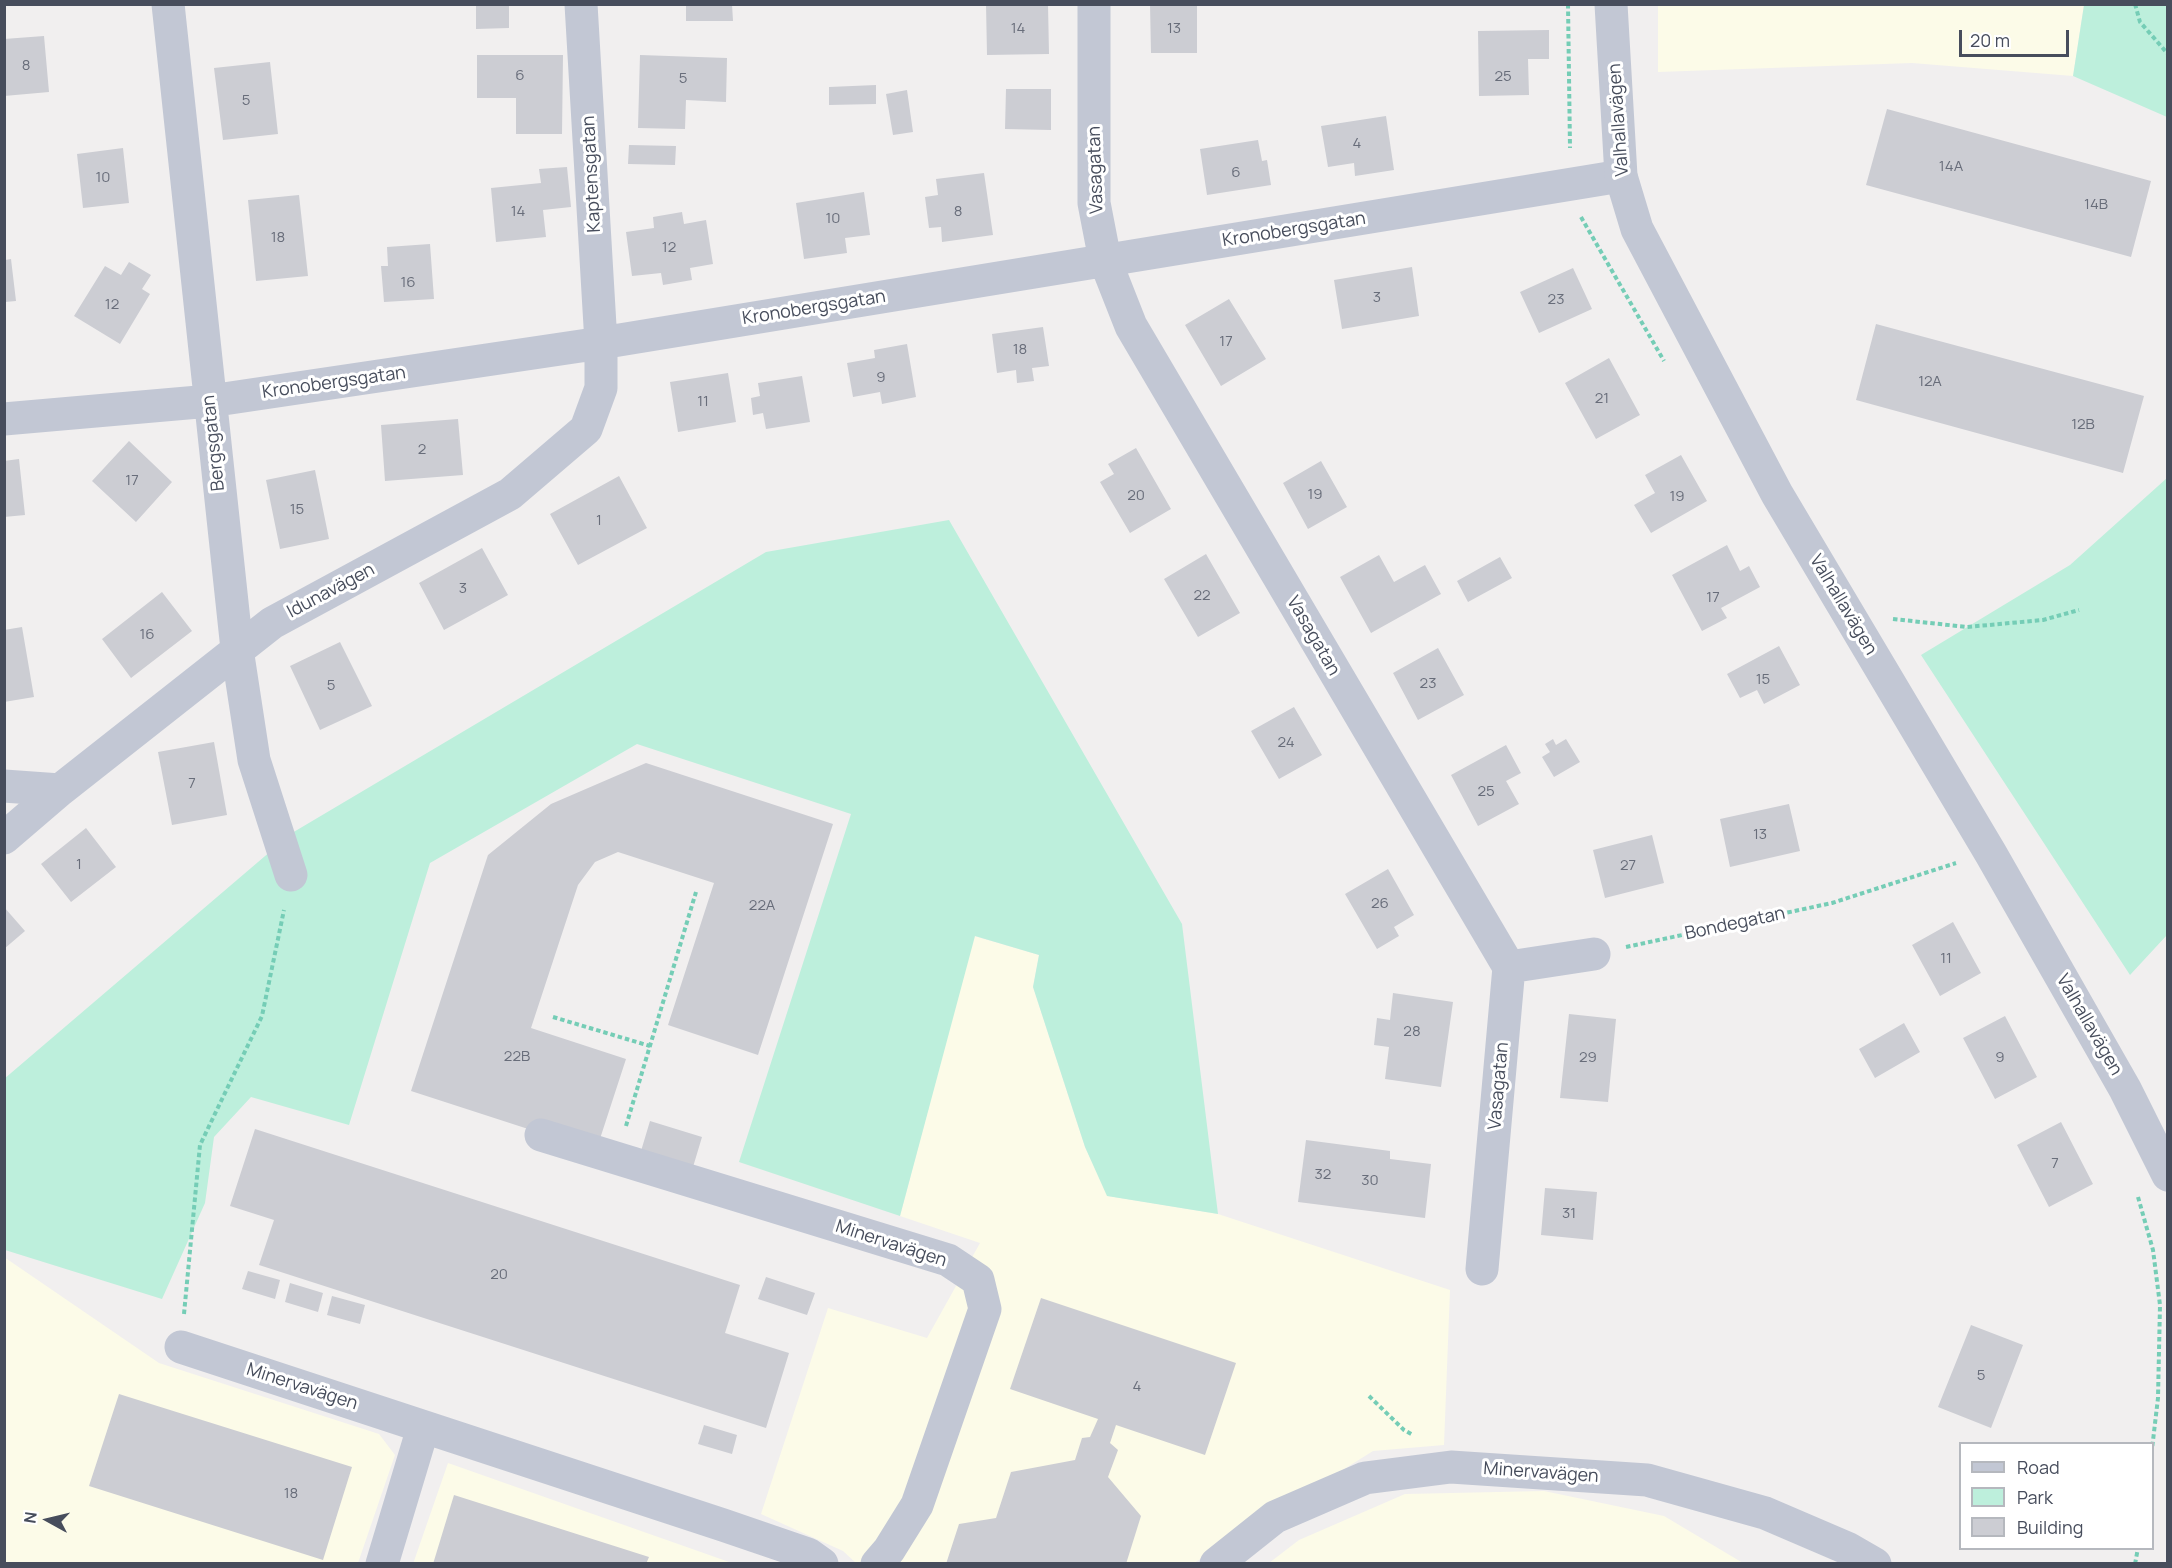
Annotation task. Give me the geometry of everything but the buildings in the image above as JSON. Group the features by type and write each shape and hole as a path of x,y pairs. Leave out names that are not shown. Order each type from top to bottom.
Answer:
{"street":[{"name":"Bergsgatan","path":"168,4 237,649 255,760 291,875"},
{"name":"Kaptensgatan","path":"581,4 601,343"},
{"name":"Vasagatan","path":"1094,4 1094,203 1105,261 1131,326 1509,967 1482,1269"},
{"name":"Valhallavägen","path":"1611,4 1621,176 1637,229 1777,494 2055,966 2166,1165"},
{"name":"Kronobergsgatan","path":"4,419 210,401 601,343 1621,176"},
{"name":"Idunavägen","path":"4,838 60,790 272,623 510,494 586,429 601,388 601,343"},
{"path":"4,786 60,790"},
{"path":"1509,967 1594,954"},
{"name":"Minervavägen","path":"541,1135 948,1260 978,1280 985,1309 917,1505 889,1550 877,1563"},
{"name":"Minervavägen","path":"181,1347 808,1554 822,1563"},
{"path":"382,1563 423,1428"},
{"name":"Minervavägen","path":"1216,1563 1275,1517 1365,1478 1451,1467 1647,1480 1765,1513 1849,1549 1875,1563"}],"path":[{"path":"2135,4 2140,22 2168,54"},
{"path":"1858,630 1897,618 1967,627 2043,620 2079,610"},
{"name":"Bondegatan","path":"1594,954 1832,903 1957,863"},
{"path":"181,1347 200,1145 262,1016 291,875"},
{"path":"617,1158 696,892"},
{"path":"553,1017 650,1046"},
{"path":"1369,1396 1404,1430"}],"shaded area":[{"path":"1658,5 2084,5 2073,76 1912,63 1658,72"},
{"path":"974,936 1039,955 1033,987 1085,1147 1108,1196 1218,1214 1450,1290 1444,1445 1373,1451 1194,1563 856,1563 843,1551 761,1514 828,1308 927,1338 980,1243 900,1216"},
{"path":"4,1257 159,1363 379,1434 395,1455 358,1563 5,1563"},
{"path":"448,1463 732,1563 413,1564"},
{"path":"1544,1491 1664,1516 1743,1563 1269,1563 1299,1540 1405,1494"}],"green space":[{"path":"2084,5 2167,5 2167,117 2073,76"},
{"path":"2167,478 2167,935 2130,975 1921,655 2070,565"},
{"path":"949,520 1182,924 1218,1214 1107,1196 1085,1147 1033,987 1039,955 975,936 900,1216 739,1162 851,814 637,744 430,863 349,1125 251,1097 214,1137 205,1203 162,1299 5,1250 4,1079 292,833 766,552"}]}
